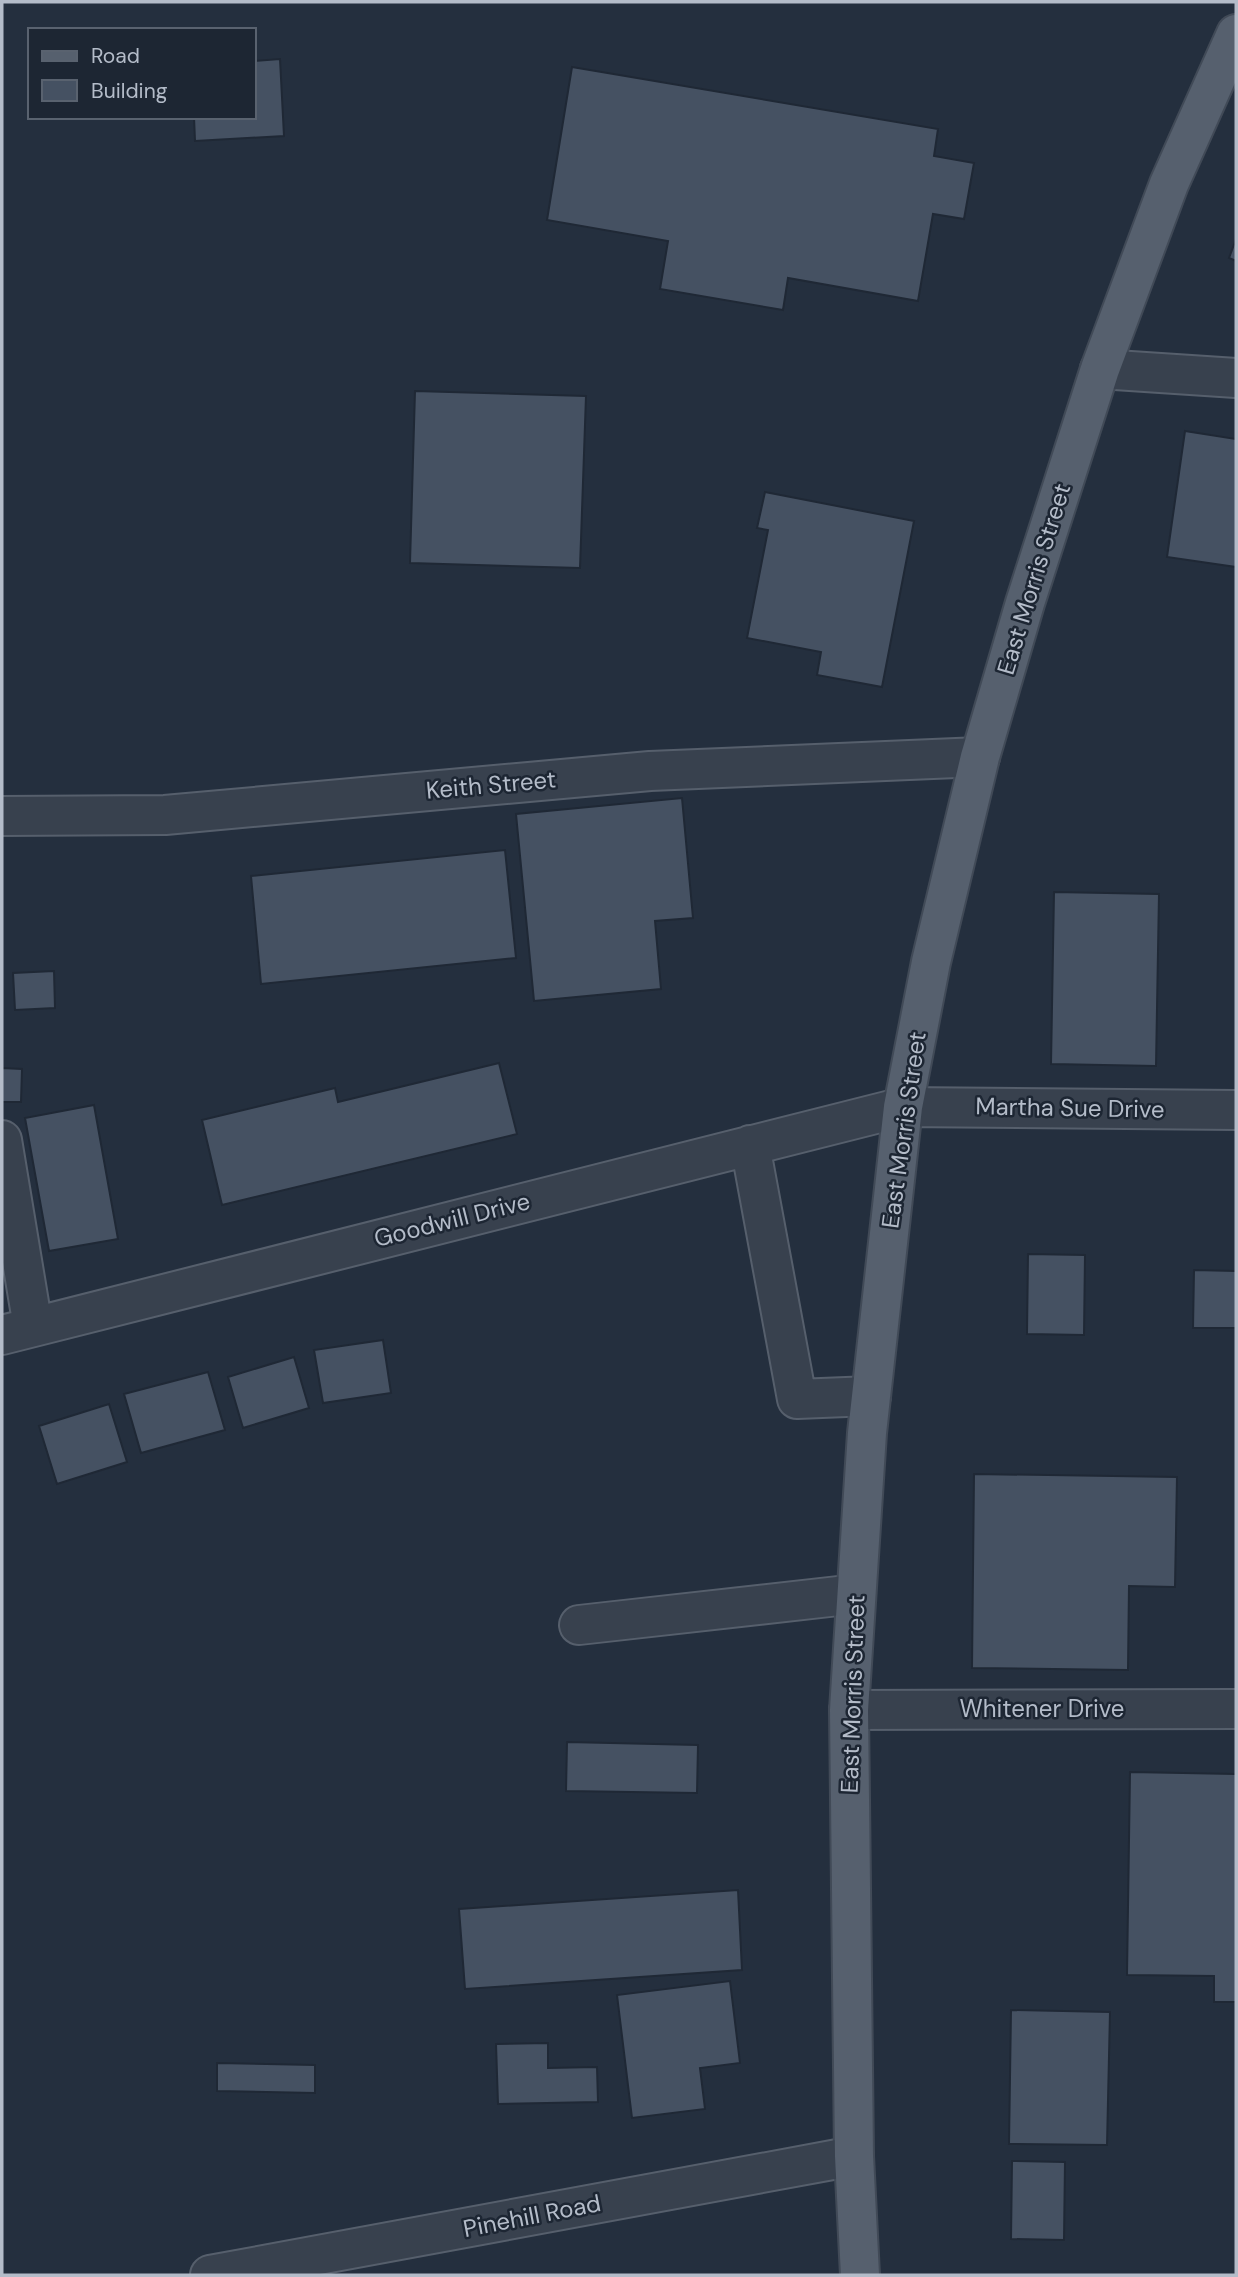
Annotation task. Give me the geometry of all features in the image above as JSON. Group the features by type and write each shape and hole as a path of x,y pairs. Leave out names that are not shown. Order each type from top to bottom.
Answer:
{"main road":[{"name":"East Morris Street","path":"860,2275 854,2156 849,1710 871,1396 903,1107 931,962 980,757 1029,590 1100,369 1168,184 1236,34"}],"street":[{"path":"1100,369 1236,378"},
{"name":"Keith Street","path":"2,816 166,816 650,771 980,757"},
{"name":"Martha Sue Drive","path":"903,1107 1236,1110"},
{"name":"Goodwill Drive","path":"17,1331 903,1107"},
{"path":"2,1140 17,1331"},
{"path":"750,1145 797,1399 871,1396"},
{"path":"579,1625 856,1594"},
{"name":"Whitener Drive","path":"849,1710 1236,1709"},
{"name":"Pinehill Road","path":"210,2275 854,2156"}],"building":[{"path":"280,59 284,136 195,141 194,119 256,119 256,61"},
{"path":"572,67 938,129 934,156 974,163 964,219 933,214 918,301 788,278 783,310 660,289 668,241 547,220"},
{"path":"1236,239 1236,261 1229,258"},
{"path":"415,391 586,396 580,568 410,563"},
{"path":"1185,431 1236,439 1236,567 1167,557"},
{"path":"765,492 914,521 882,687 817,675 821,652 747,638 768,530 757,528"},
{"path":"682,798 693,918 655,921 661,989 534,1001 516,814"},
{"path":"505,850 516,958 261,984 251,876"},
{"path":"1054,892 1159,894 1156,1066 1051,1064"},
{"path":"54,971 55,1008 15,1010 13,973"},
{"path":"499,1063 517,1134 222,1205 202,1120 335,1088 338,1102"},
{"path":"2,1068 22,1069 21,1102 2,1102"},
{"path":"94,1105 118,1239 49,1251 25,1118"},
{"path":"1028,1254 1085,1255 1084,1335 1027,1334"},
{"path":"1194,1270 1236,1271 1236,1328 1193,1328"},
{"path":"383,1340 391,1393 323,1403 314,1350"},
{"path":"294,1357 309,1408 243,1428 228,1377"},
{"path":"208,1372 225,1430 141,1453 124,1394"},
{"path":"109,1404 127,1462 57,1484 39,1426"},
{"path":"974,1474 1177,1477 1175,1587 1129,1586 1128,1670 972,1668"},
{"path":"567,1742 698,1745 697,1793 566,1791"},
{"path":"1130,1772 1236,1774 1236,2002 1214,2002 1214,1976 1127,1975"},
{"path":"738,1890 742,1970 465,1989 459,1909"},
{"path":"730,1981 740,2063 700,2068 705,2109 632,2118 617,1995"},
{"path":"1011,2010 1110,2012 1107,2145 1009,2144"},
{"path":"548,2043 548,2068 597,2067 598,2102 498,2104 496,2044"},
{"path":"217,2063 315,2065 315,2093 217,2091"},
{"path":"1012,2161 1065,2162 1064,2240 1011,2239"}]}
